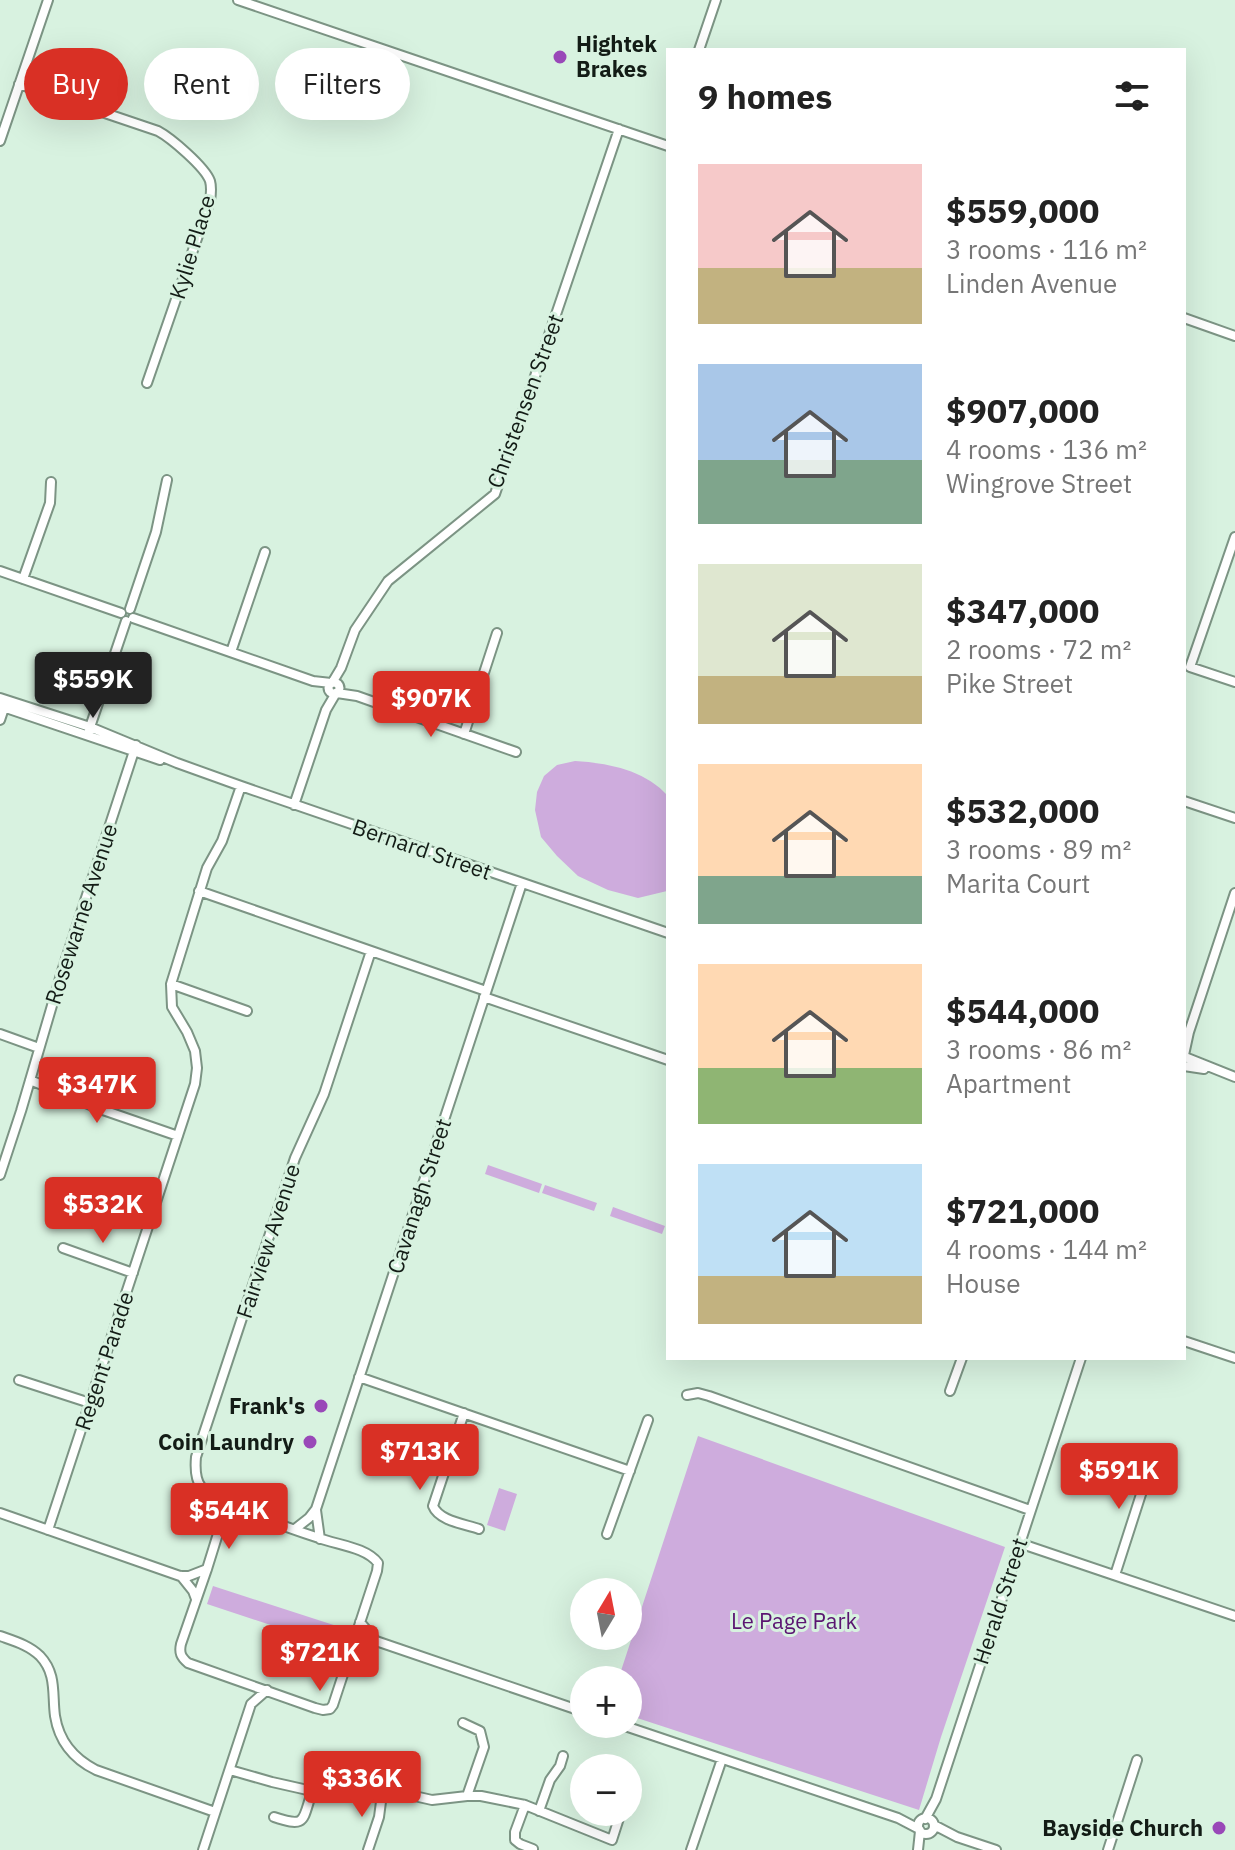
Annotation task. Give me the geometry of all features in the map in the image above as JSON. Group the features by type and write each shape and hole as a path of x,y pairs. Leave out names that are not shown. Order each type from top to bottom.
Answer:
{"street":[{"path":"0,141 48,0"},
{"path":"238,0 666,144"},
{"path":"700,48 716,0"},
{"name":"Kylie Place","path":"19,84 158,131 209,178 210,201 147,383"},
{"name":"Christensen Street","path":"294,805 355,630 388,581 495,494 619,129"},
{"path":"1186,319 1235,336"},
{"path":"88,731 156,532 167,480"},
{"path":"23,579 50,503 51,482"},
{"path":"1235,537 1190,667 1235,682"},
{"path":"231,652 265,552"},
{"path":"0,571 516,752"},
{"path":"464,734 497,633"},
{"path":"0,720 3,703"},
{"name":"Bernard Street","path":"3,703 38,709 135,749 666,932"},
{"name":"Rosewarne Avenue","path":"0,1175 135,749"},
{"path":"241,786 222,841 209,863 199,891 171,984 247,1011"},
{"path":"1186,802 1235,818"},
{"name":"Cavanagh Street","path":"295,1529 316,1509 522,883"},
{"path":"199,891 666,1059"},
{"path":"1186,1035 1235,893"},
{"name":"Fairview Avenue","path":"221,1524 221,1511 213,1495 199,1483 195,1472 196,1457 295,1158 324,1094 371,951"},
{"name":"Regent Parade","path":"48,1530 195,1084 197,1068 192,1042 172,1007 171,984"},
{"path":"0,1034 39,1048"},
{"path":"1186,1061 1235,1077"},
{"path":"30,1080 178,1136"},
{"path":"63,1248 133,1273"},
{"path":"1186,1342 1235,1358"},
{"path":"950,1391 961,1360"},
{"name":"Herald Street","path":"919,1850 1077,1360"},
{"path":"359,1377 630,1471"},
{"path":"19,1380 90,1403"},
{"path":"687,1395 698,1393 709,1396 1030,1510"},
{"path":"464,1413 433,1506 440,1516 479,1529"},
{"path":"607,1534 648,1420"},
{"path":"1115,1575 1153,1457"},
{"path":"213,1495 320,1539 371,1556 378,1563 330,1709 315,1708 188,1663 182,1658 181,1644 221,1524 233,1512 245,1510"},
{"name":"Cavanagh Street","path":"316,1509 320,1539"},
{"path":"0,1513 180,1576 207,1569"},
{"path":"1019,1543 1234,1614"},
{"path":"180,1576 196,1599"},
{"path":"360,1622 376,1641 570,1707"},
{"path":"0,1636 31,1649 46,1663 53,1682 58,1728 65,1744 80,1761 96,1770 215,1812"},
{"path":"352,1648 376,1641"},
{"path":"245,1682 251,1704"},
{"path":"203,1850 251,1704 267,1690"},
{"path":"463,1723 480,1731 484,1747 467,1796"},
{"path":"642,1732 996,1850"},
{"path":"539,1811 563,1756"},
{"path":"691,1850 722,1759"},
{"path":"1108,1850 1137,1760"},
{"path":"230,1770 334,1796 401,1793 432,1800 481,1796 525,1805 612,1840"},
{"path":"274,1817 293,1824 301,1821 312,1792"},
{"path":"368,1850 379,1817 382,1794"},
{"path":"525,1805 515,1840 533,1849"},
{"path":"610,1850 616,1826"}],"green space":[{"path":"575,761 625,770 648,780 666,794 666,891 638,898 608,890 578,876 557,856 541,837 535,810 537,792 544,776 557,765"},
{"path":"488,1165 542,1184 539,1193 485,1174"},
{"path":"545,1185 597,1203 594,1211 542,1193"},
{"path":"613,1207 665,1226 662,1234 610,1216"},
{"name":"Le Page Park","path":"698,1436 1005,1547 919,1810 642,1720 642,1666 623,1666 628,1650 642,1650 642,1607"},
{"path":"499,1488 517,1494 505,1531 487,1525"},
{"path":"213,1586 346,1629 340,1648 207,1604"}],"place":[{"name":"Hightek Brakes","path":"560,57"},
{"name":"Frank's","path":"321,1406"},
{"name":"Coin Laundry","path":"310,1442"},
{"name":"Bayside Church","path":"1219,1828"}]}
